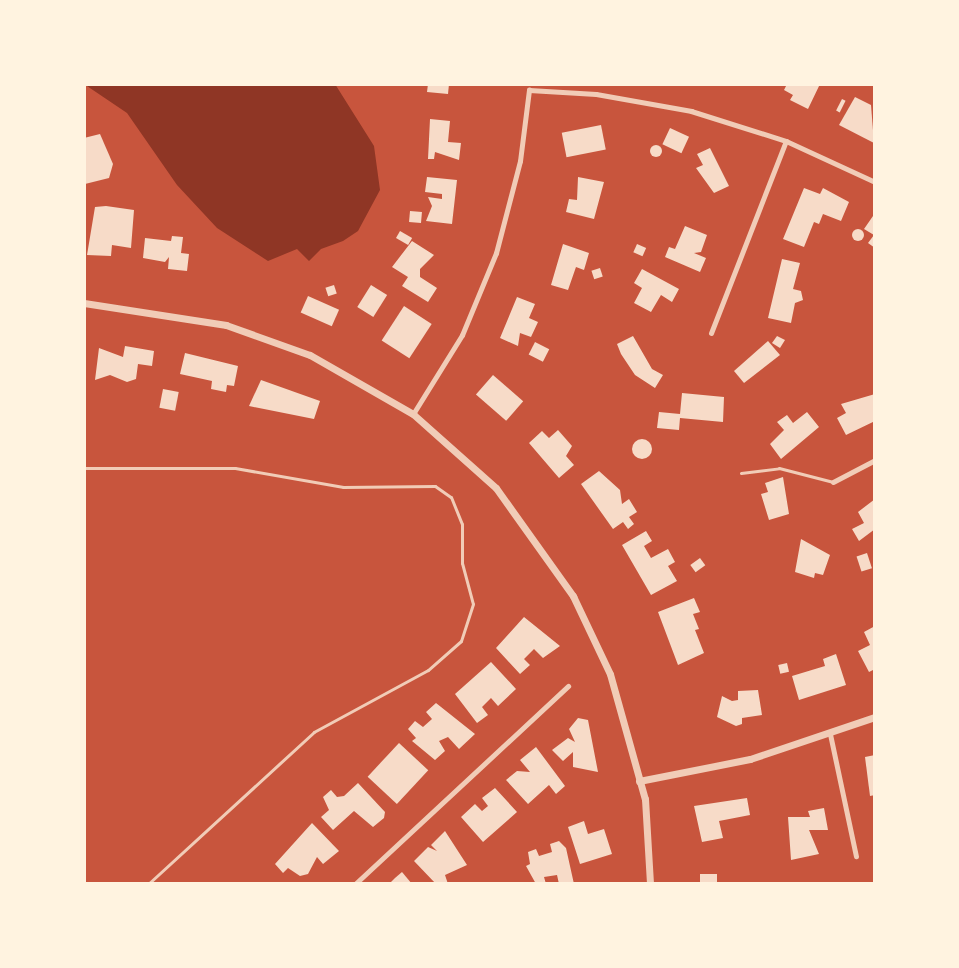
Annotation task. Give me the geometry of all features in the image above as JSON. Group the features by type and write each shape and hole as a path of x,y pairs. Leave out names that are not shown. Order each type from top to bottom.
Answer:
{"street":[{"path":"413,414 462,335 496,253 520,161 526,87 642,101 786,141 875,182"},
{"path":"711,333 786,141"},
{"path":"84,303 186,316 267,338 342,371 413,414 496,488 567,585 610,674 639,781 650,884"},
{"path":"833,482 875,460"},
{"path":"355,884 568,686"},
{"path":"639,781 750,759 875,717"},
{"path":"830,734 856,856"}],"lane":[{"path":"84,468 235,468 343,487 435,486 451,497 462,524 462,563 473,604 461,641 428,670 306,739 148,884"},
{"path":"741,473 779,468 833,482"}],"shaded area":[{"path":"84,84 335,84 374,146 380,190 358,231 343,241 321,249 309,261 297,249 268,261 217,228 177,185 127,113"}],"building":[{"path":"428,84 449,84 448,94 427,92"},
{"path":"787,84 820,84 808,109 790,100 793,95 784,90"},
{"path":"855,97 871,105 874,143 839,125"},
{"path":"842,99 846,101 840,112 836,111"},
{"path":"430,119 450,121 448,142 461,143 459,160 435,152 434,159 428,159"},
{"path":"601,125 606,150 567,157 562,133"},
{"path":"670,128 689,137 681,153 662,144"},
{"path":"100,134 113,164 109,178 85,184 84,138"},
{"path":"656,145 662,151 656,157 650,151"},
{"path":"710,148 729,186 714,193 696,168 703,165 697,154"},
{"path":"427,177 457,180 452,224 426,221 432,206 428,197 442,199 442,194 425,192"},
{"path":"578,177 604,182 594,219 566,212 569,199 577,200"},
{"path":"804,188 820,194 823,188 849,202 841,221 823,214 819,224 814,222 804,247 783,239"},
{"path":"95,207 134,210 131,248 112,245 111,256 87,255"},
{"path":"410,211 422,212 421,223 409,222"},
{"path":"873,216 875,248 868,243 874,235 864,229"},
{"path":"685,226 707,235 701,252 694,253 706,258 700,272 665,257 669,247 675,249"},
{"path":"858,229 864,235 858,241 852,235"},
{"path":"400,231 412,238 408,245 396,238"},
{"path":"172,236 183,237 181,253 189,254 187,271 168,269 169,257 165,262 143,258 145,238 171,241"},
{"path":"412,241 434,255 420,269 420,277 437,288 428,302 402,286 408,277 392,267"},
{"path":"563,244 589,253 584,270 576,267 568,290 551,285"},
{"path":"637,244 646,248 642,256 633,252"},
{"path":"782,259 800,263 793,289 801,291 803,300 795,303 791,323 768,318"},
{"path":"600,268 603,277 594,279 591,271"},
{"path":"642,269 679,289 672,302 661,295 651,312 634,303 642,288 634,283"},
{"path":"334,285 337,294 328,296 325,288"},
{"path":"371,285 387,295 373,317 357,307"},
{"path":"308,296 339,310 332,326 301,312"},
{"path":"517,297 535,304 529,318 538,322 531,337 520,333 518,346 500,338"},
{"path":"404,306 432,324 409,358 382,340"},
{"path":"633,336 652,369 663,375 655,388 635,375 621,354 617,344"},
{"path":"777,336 785,340 780,348 772,343"},
{"path":"768,341 780,355 744,383 734,371"},
{"path":"535,342 549,349 543,362 529,354"},
{"path":"125,346 154,351 152,366 138,364 136,379 127,382 110,375 95,380 99,348 123,357"},
{"path":"185,353 238,366 234,386 227,385 226,392 211,389 212,381 180,374"},
{"path":"493,375 523,401 506,421 476,395"},
{"path":"261,380 320,401 314,419 249,406"},
{"path":"163,389 179,392 175,411 159,408"},
{"path":"682,393 724,397 723,422 680,418 679,430 657,428 659,412 680,414"},
{"path":"875,394 875,421 846,435 837,418 846,413 841,404"},
{"path":"807,412 819,427 781,459 770,444 784,430 777,422 787,415 793,423"},
{"path":"558,430 572,446 566,456 574,465 559,478 529,443 542,431 549,438"},
{"path":"642,439 649,442 652,449 649,456 642,459 635,456 632,449 635,442"},
{"path":"599,471 620,490 622,504 629,499 637,512 629,517 634,524 628,529 623,522 613,529 581,484"},
{"path":"783,477 789,514 769,520 761,494 768,492 765,483"},
{"path":"875,499 875,529 859,541 852,529 864,523 858,512"},
{"path":"646,531 652,541 644,546 651,558 668,549 675,562 668,566 677,581 651,595 622,545"},
{"path":"801,539 830,555 823,575 815,573 814,578 795,572"},
{"path":"867,553 872,568 861,572 857,556"},
{"path":"700,558 705,565 696,572 690,565"},
{"path":"694,598 700,612 693,614 699,629 695,630 704,653 678,665 658,612"},
{"path":"524,617 560,646 543,658 534,649 524,659 530,665 520,674 496,648"},
{"path":"875,626 875,669 869,672 858,651 870,645 864,632"},
{"path":"836,654 846,685 799,700 792,676 825,666 823,659"},
{"path":"491,662 516,689 498,706 491,698 482,707 488,715 477,723 455,694"},
{"path":"787,663 789,672 780,674 778,665"},
{"path":"758,690 762,715 742,718 742,724 736,726 717,717 722,696 732,701 738,700 738,691"},
{"path":"436,703 475,734 459,749 448,737 439,741 445,751 435,760 412,741 416,738 408,729 415,721 423,727 432,719 426,712"},
{"path":"578,718 588,720 598,772 573,767 573,752 563,761 552,750 568,738 575,742 569,729"},
{"path":"399,743 428,770 397,804 368,777"},
{"path":"536,747 565,786 556,794 549,785 528,804 506,780 517,771 530,772 520,760"},
{"path":"875,755 875,795 870,796 865,757"},
{"path":"358,783 385,812 384,818 373,827 354,811 333,830 321,817 329,810 323,797 331,790 337,797 344,796"},
{"path":"495,788 517,812 483,842 461,817 475,804 482,811 488,806 482,798"},
{"path":"747,798 750,815 719,821 723,838 702,842 694,806"},
{"path":"824,808 828,830 809,830 819,854 791,860 788,817 810,817 808,811"},
{"path":"584,821 588,834 604,829 612,854 580,864 568,827"},
{"path":"312,823 339,851 323,864 317,857 308,874 300,876 288,868 283,873 275,864"},
{"path":"445,831 467,865 445,875 448,884 436,884 414,861 428,847 437,851 431,845"},
{"path":"559,841 566,848 574,884 559,884 557,875 544,877 546,884 536,884 526,866 530,864 528,852 536,849 539,856 552,852 550,844"},
{"path":"402,872 412,884 389,884 395,878"},
{"path":"700,874 717,874 717,884 700,884"}]}
